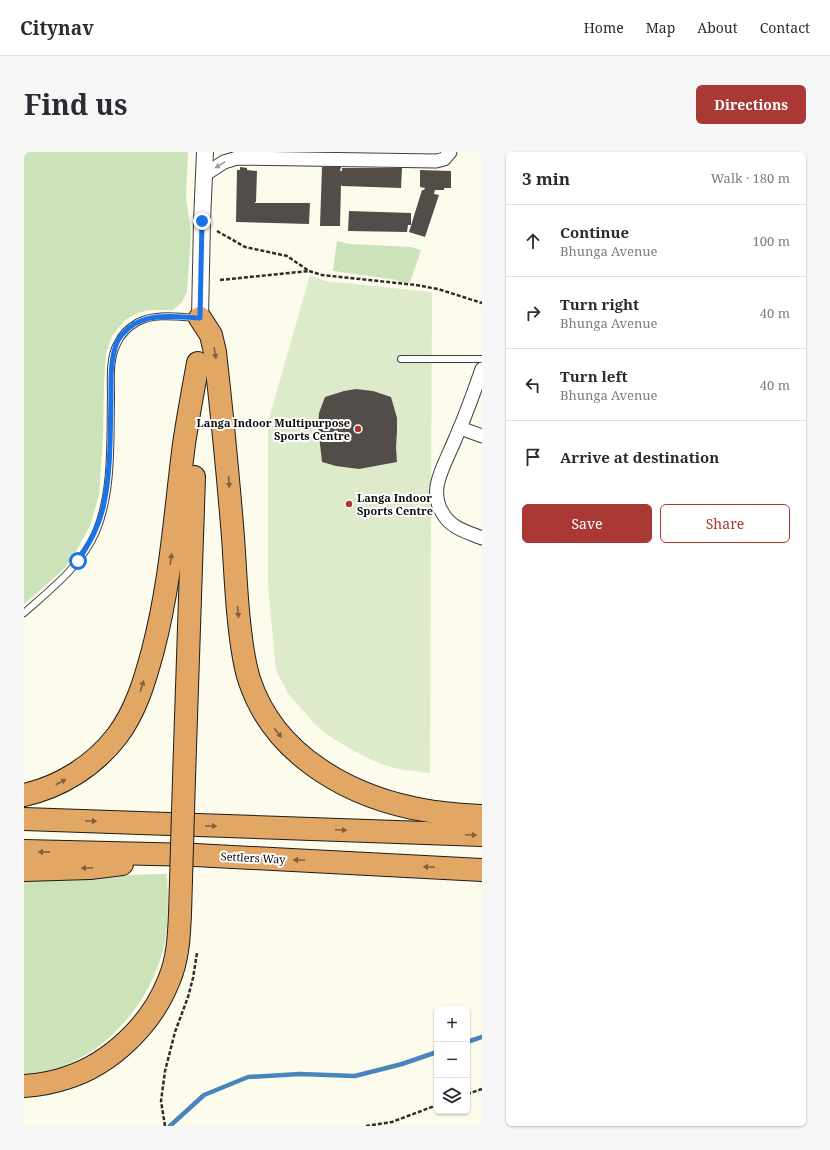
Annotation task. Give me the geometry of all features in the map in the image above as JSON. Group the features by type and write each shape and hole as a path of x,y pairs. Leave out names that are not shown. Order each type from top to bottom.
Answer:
{"highway":[{"path":"24,1086 46,1084 60,1080 86,1070 110,1055 130,1038 152,1012 162,997 170,979 176,959 180,914 200,318"},
{"path":"200,318 211,335 215,352 228,464 237,600 245,663 257,700 266,716 278,734 294,751 315,767 354,789 382,800 429,811 482,816"},
{"path":"24,795 56,785 80,772 100,755 117,736 140,693 157,636 165,600 177,511 184,443 198,363"},
{"path":"24,819 482,835"},
{"name":"Settlers Way","path":"24,851 195,855 482,870"},
{"path":"24,870 90,868 195,855"}],"street":[{"path":"200,318 205,152"},
{"path":"204,175 230,160 244,158 316,155 436,161 444,159 450,152"},
{"path":"482,368 440,477 437,496 440,509 448,521 463,531 482,538"},
{"path":"460,428 482,436"}],"lane":[{"path":"24,613 78,561 96,532 104,504 109,468 111,372 116,344 129,328 138,322 166,316 200,318"},
{"path":"401,359 482,359"}],"path":[{"path":"216,231 245,247 287,256 309,271 322,275 416,285 438,289 482,303"},
{"path":"220,280 309,271"},
{"path":"165,1126 161,1101 168,1052 190,991 197,951"},
{"path":"470,1093 482,1089"},
{"path":"366,1126 392,1122 434,1106"}],"green space":[{"path":"24,152 188,152 186,198 191,232 187,292 182,302 173,310 150,310 137,313 124,321 112,336 106,353 99,495 90,526 74,555 64,569 24,604"},
{"path":"337,241 350,244 411,247 421,250 410,283 333,271"},
{"name":"Langa Indoor Sports Centre","path":"310,275 325,281 432,292 430,773 398,769 379,763 361,755 329,736 317,726 289,695 276,670 268,586 268,422"},
{"path":"167,874 168,916 165,941 151,983 140,1002 111,1036 93,1050 74,1061 54,1069 24,1075 24,877"}],"building":[{"path":"240,167 247,168 247,170 257,171 255,203 310,203 309,224 236,222 237,170 240,170"},
{"path":"322,167 341,167 340,171 342,171 342,168 402,168 401,188 341,185 340,226 320,226"},
{"path":"420,170 451,171 451,188 435,190 434,194 439,195 425,237 409,232 422,190 425,188 420,187"},
{"path":"349,211 411,213 411,225 408,225 407,232 348,231"},
{"name":"Langa Indoor Multipurpose Sports Centre","path":"356,389 373,391 391,397 397,418 397,462 359,469 336,466 322,462 318,427 319,413 325,397"}],"waterway":[{"path":"470,1041 482,1037"},
{"path":"170,1126 204,1095 248,1077 300,1074 355,1076 402,1064 434,1053"}],"place":[{"name":"Langa Indoor Multipurpose Sports Centre","path":"358,429"},
{"name":"Langa Indoor Sports Centre","path":"349,504"}],"route":[{"path":"78,561 96,532 104,504 109,468 111,372 116,344 122,335 138,322 166,316 200,318 202,221"}]}
